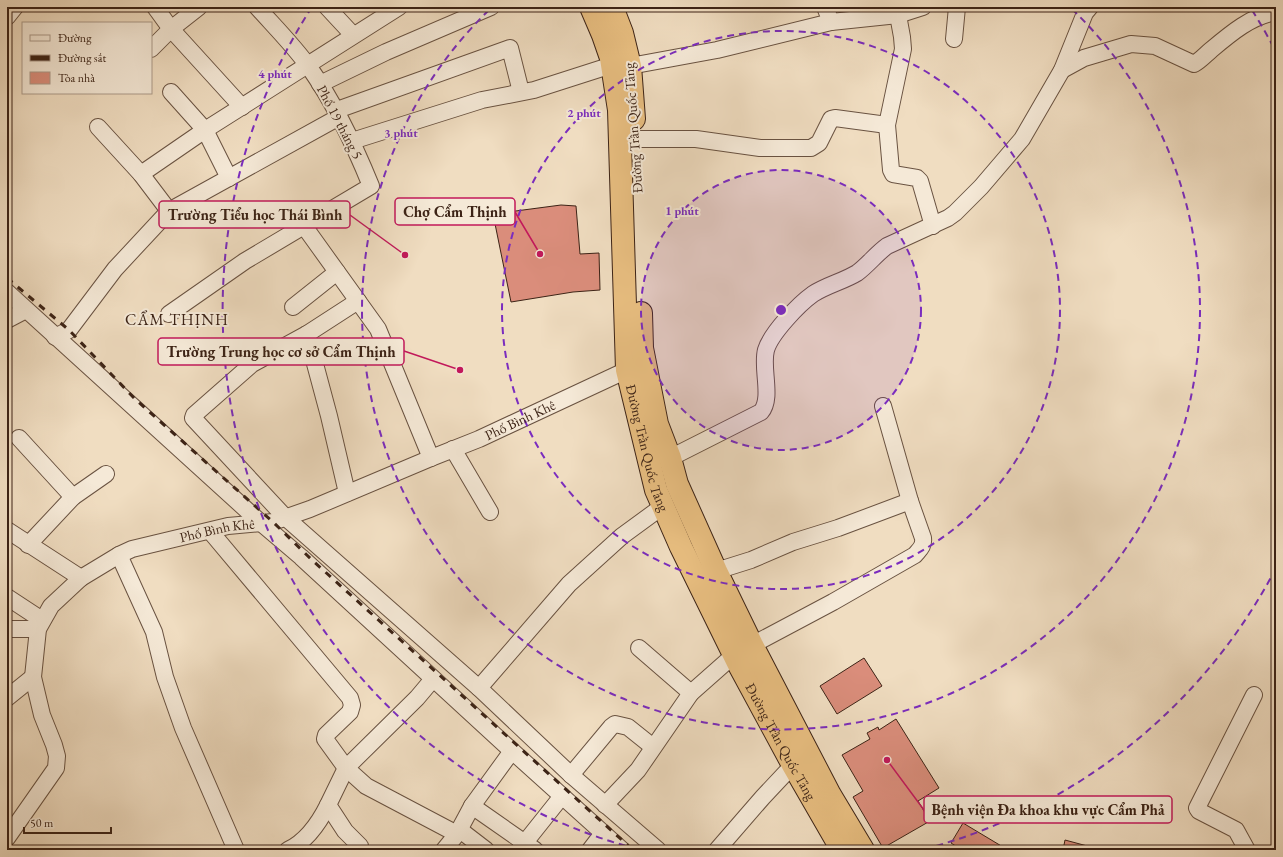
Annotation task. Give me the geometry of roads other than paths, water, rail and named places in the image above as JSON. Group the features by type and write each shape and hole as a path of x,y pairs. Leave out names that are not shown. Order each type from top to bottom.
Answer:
{"highway":[{"name":"Đường Trần Quốc Tảng","path":"591,7 603,35 621,65 635,139 627,370 656,490 681,547 863,850"},
{"name":"Đường Trần Quốc Tảng","path":"612,7 622,33 620,110 642,348 657,424 678,484 716,571 743,650 793,765 842,850"}],"street":[{"path":"7,17 15,7"},
{"path":"155,7 172,29 242,107"},
{"path":"152,48 199,7"},
{"name":"Phố 19 tháng 5","path":"257,7 308,66 320,84 352,141 371,186 304,226"},
{"path":"327,7 353,35"},
{"path":"141,174 205,130 399,7"},
{"path":"320,84 386,52 491,7"},
{"path":"352,141 482,100 534,90 621,65 717,50 828,14 898,15 922,7"},
{"path":"954,40 957,7"},
{"path":"670,458 761,412 766,404 766,349 772,338 794,311 813,294 856,273 887,246 948,218 981,187 1022,139 1062,70 1085,13 1090,7"},
{"path":"1062,70 1084,58 1131,44 1155,46 1194,64 1201,60 1234,31 1266,14 1276,12"},
{"path":"898,15 903,49 887,125 890,170 893,174 917,178 920,182 933,226"},
{"path":"55,337 69,330 115,269 169,210 229,178 338,114 510,48 521,92"},
{"path":"171,92 205,130 229,178"},
{"path":"635,139 696,139 760,148 811,148 819,143 831,119 835,118 887,125"},
{"path":"98,127 141,174 169,210"},
{"path":"169,314 245,261 304,226 378,329 431,458"},
{"path":"293,307 337,272"},
{"path":"7,292 261,523 301,557 622,850"},
{"path":"358,301 307,334 252,364 193,416 198,424 285,517 479,688 604,805 658,850"},
{"path":"7,320 26,310"},
{"path":"307,334 329,416 347,493"},
{"name":"Phố Bình Khê","path":"10,829 56,768 57,756 54,744 42,715 33,677 40,624 51,606 81,578 119,555 132,549 228,526 273,522 310,509 479,439 627,370"},
{"path":"604,805 638,770 691,693 743,650 833,602 915,555 921,549 923,543 883,406"},
{"path":"19,438 73,497"},
{"path":"453,449 490,512"},
{"path":"28,545 73,497 106,474"},
{"path":"716,571 751,560 793,542 838,528 910,501"},
{"path":"479,688 568,584 622,536 663,506"},
{"path":"7,530 81,578"},
{"path":"210,531 350,698 352,706 350,712 326,735 325,739 346,768 366,786 458,832 486,850"},
{"path":"119,555 154,632 165,677 186,734 236,850"},
{"path":"7,597 40,624"},
{"path":"7,629 40,624"},
{"path":"639,648 691,693"},
{"path":"7,698 33,677"},
{"path":"288,850 296,846 314,830 346,768 417,698 433,679"},
{"path":"1248,850 1236,830 1199,811 1197,808 1254,695"},
{"path":"571,775 615,724 628,727 653,747"},
{"path":"444,850 458,832 472,806 512,751"},
{"path":"717,850 793,765"},
{"path":"472,806 526,848 562,796"},
{"path":"328,805 346,831 360,846 360,850"},
{"path":"590,850 603,833"}],"railway":[{"path":"7,278 69,330 135,399 273,522 312,560 633,850"}],"place":[{"name":"Chợ Cẩm Thịnh","path":"540,254"},
{"name":"Trường Tiểu học Thái Bình","path":"405,255"},
{"name":"Trường Trung học cơ sở Cẩm Thịnh","path":"460,370"},
{"name":"Bệnh viện Đa khoa khu vực Cẩm Phả","path":"887,760"}],"district":[{"name":"CẨM THỊNH","path":"177,319"}]}
